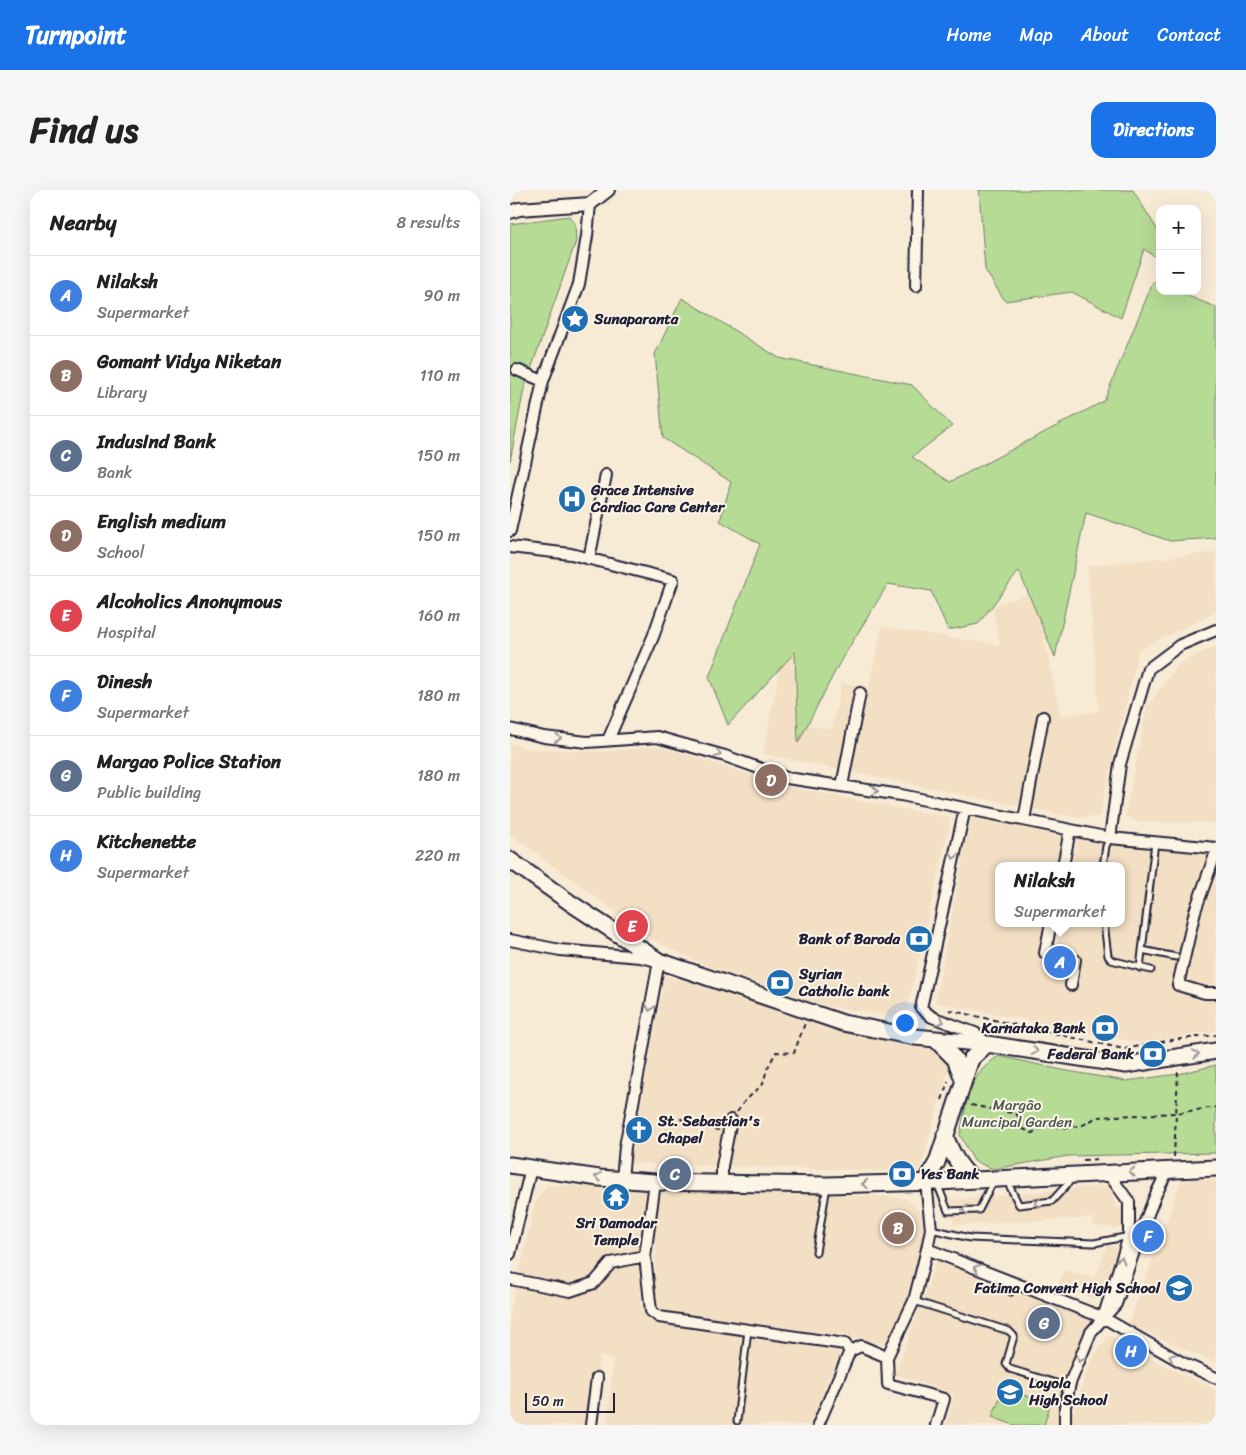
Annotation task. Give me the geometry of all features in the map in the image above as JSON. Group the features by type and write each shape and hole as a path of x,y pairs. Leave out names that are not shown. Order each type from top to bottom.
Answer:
{"main road":[{"path":"510,860 572,904 659,961 843,1023 936,1040 987,1044 1126,1065 1216,1051"},
{"path":"936,1040 955,1059 963,1080"},
{"path":"932,1182 971,1059 987,1044"},
{"path":"946,1136 950,1149 960,1168 973,1180"},
{"path":"510,1165 599,1178 655,1182 827,1185 1108,1173 1170,1164 1216,1168"}],"street":[{"path":"510,212 590,204 608,190"},
{"path":"916,286 918,190"},
{"path":"510,531 543,381 579,284 590,204"},
{"path":"517,370 543,381"},
{"path":"589,559 606,475"},
{"path":"510,547 571,554 674,580 653,637 608,740"},
{"path":"1110,838 1120,764 1148,669 1180,645 1216,630"},
{"path":"842,786 860,693"},
{"path":"1024,820 1043,717"},
{"path":"510,729 588,742 657,737 725,756 787,778 901,795 1110,838 1216,848"},
{"path":"965,808 921,1008 932,1017 975,1033 987,1044"},
{"path":"1064,862 1070,830"},
{"path":"1216,852 1196,911 1178,985 1216,993"},
{"path":"1050,927 1045,953 1076,960 1070,985"},
{"path":"510,940 560,950 640,957 659,961 626,1146 622,1179"},
{"path":"722,1184 722,1166 731,1120"},
{"path":"1065,1425 1065,1408 1069,1387 1091,1332 1116,1304 1140,1234 1170,1164 1189,1176 1216,1176"},
{"path":"510,1254 530,1168"},
{"path":"1104,1318 1129,1236 1129,1202 1108,1173"},
{"path":"655,1182 645,1256 651,1311 658,1317 845,1344 850,1351"},
{"path":"932,1182 931,1229 914,1301 887,1357 888,1384 944,1398 936,1425"},
{"path":"927,1249 1013,1287 1104,1318 1183,1363 1216,1378"},
{"path":"510,1278 570,1291 594,1283 611,1263 645,1256"},
{"path":"818,1425 850,1351 860,1346 887,1357"},
{"path":"591,1425 597,1378"}],"lane":[{"path":"1104,862 1106,846 1110,838"},
{"path":"1140,968 1155,842"},
{"path":"1104,927 1108,956 1111,960 1150,970"},
{"path":"1142,950 1176,957"},
{"path":"932,1182 948,1211 979,1210 1000,1179 1019,1205 1052,1201 1075,1175"},
{"path":"816,1252 827,1185"},
{"path":"931,1229 970,1238 1094,1243 1140,1234"},
{"path":"914,1301 1009,1331 1014,1336 1006,1364 1007,1367 1069,1387"},
{"path":"1000,1328 1002,1321"},
{"path":"737,1420 748,1330"}],"path":[{"path":"947,1010 1124,1049 1216,1034"},
{"path":"731,1120 744,1102 763,1084 776,1052 794,1053 809,1012"},
{"path":"1170,1164 1174,1154 1178,1074 1176,1058"},
{"path":"948,1081 942,1100 1017,1114 1021,1128 1032,1133 1047,1125 1067,1128 1083,1125 1097,1117 1176,1113 1216,1107"},
{"path":"674,1125 681,1119 707,1128 728,1132"},
{"path":"1170,1164 1180,1157"},
{"path":"1080,1160 1098,1159"}],"shaded area":[{"path":"1216,552 1216,612 1139,650 1099,816 1078,818 763,754 783,652 813,658 801,724 832,729 841,683 869,686 882,627 1000,645 992,606 1034,592 1061,716 1099,711 1087,566"},
{"path":"1216,646 1216,823 1138,822 1125,816 1147,706 1180,663"},
{"path":"510,743 526,748 602,752 658,746 794,788 951,818 905,1018 826,1006 708,966 658,943 510,834"},
{"path":"971,815 1062,836 1057,862 995,862 995,927 1044,927 1040,946 1056,949 1060,927 1125,927 1125,862 1073,862 1078,835 1216,853 1216,1031 1139,1043 935,1002"},
{"path":"665,976 939,1052 949,1066 921,1168 913,1172 629,1163"},
{"name":"Fatima Convent High School","path":"1194,1178 1216,1180 1216,1363 1128,1324 1180,1182"},
{"path":"546,1185 646,1189 639,1248 641,1306 649,1321 842,1348 810,1425 607,1425 613,1360 600,1356 590,1425 510,1425 510,1314 535,1203"},
{"path":"1111,1185 1115,1207 1126,1208 1125,1229 1093,1226 1093,1218 954,1225 949,1200"},
{"path":"657,1188 898,1197 908,1200 922,1214 924,1247 891,1344 874,1343 845,1335 672,1314 654,1307"},
{"path":"1107,1245 1122,1250 1105,1302 1058,1287 1064,1269 1095,1279"},
{"path":"937,1261 1090,1317 1059,1405 1061,1425 945,1425 955,1395 895,1374"},
{"path":"1109,1335 1158,1362 1216,1390 1216,1425 1072,1425 1070,1421 1091,1360"}],"green space":[{"path":"979,190 1133,190 1156,227 1156,257 1144,249 1121,318 1072,292 1005,301 985,270"},
{"path":"569,216 575,223 576,241 524,389 510,461 510,224"},
{"path":"1153,282 1156,283 1156,295 1185,295 1216,307 1216,538 1170,541 1086,513 1055,657 1019,571 978,624 948,630 931,591 888,584 840,662 798,743 795,652 728,725 709,677 760,544 720,521 731,482 663,438 655,354 682,298 779,358 912,385 952,426 912,457 950,482 1104,401"},
{"name":"Margão Muncipal Garden","path":"999,1056 1062,1070 1126,1081 1178,1074 1216,1065 1216,1153 1068,1156 993,1169 974,1161 960,1135 964,1112 975,1080 989,1063"},
{"name":"Loyola High School","path":"1004,1387 1050,1405 1044,1425 1014,1425 992,1417"}],"place":[{"name":"Sunaparanta","path":"575,319"},
{"name":"Grace Intensive Cardiac Care Center","path":"572,499"},
{"name":"English medium","path":"771,780"},
{"name":"Alcoholics Anonymous","path":"632,926"},
{"name":"Bank of Baroda","path":"919,939"},
{"name":"Nilaksh","path":"1060,962"},
{"name":"Syrian Catholic bank","path":"780,983"},
{"name":"Karnataka Bank","path":"1105,1028"},
{"name":"Federal Bank","path":"1153,1054"},
{"name":"St. Sebastian's Chapel","path":"639,1130"},
{"name":"IndusInd Bank","path":"675,1174"},
{"name":"Yes Bank","path":"902,1174"},
{"name":"Sri Damodar Temple","path":"616,1197"},
{"name":"Gomant Vidya Niketan","path":"898,1228"},
{"name":"Dinesh","path":"1148,1236"},
{"name":"Fatima Convent High School","path":"1179,1288"},
{"name":"Margao Police Station","path":"1044,1323"},
{"name":"Kitchenette","path":"1131,1351"},
{"name":"Loyola High School","path":"1010,1392"}]}
